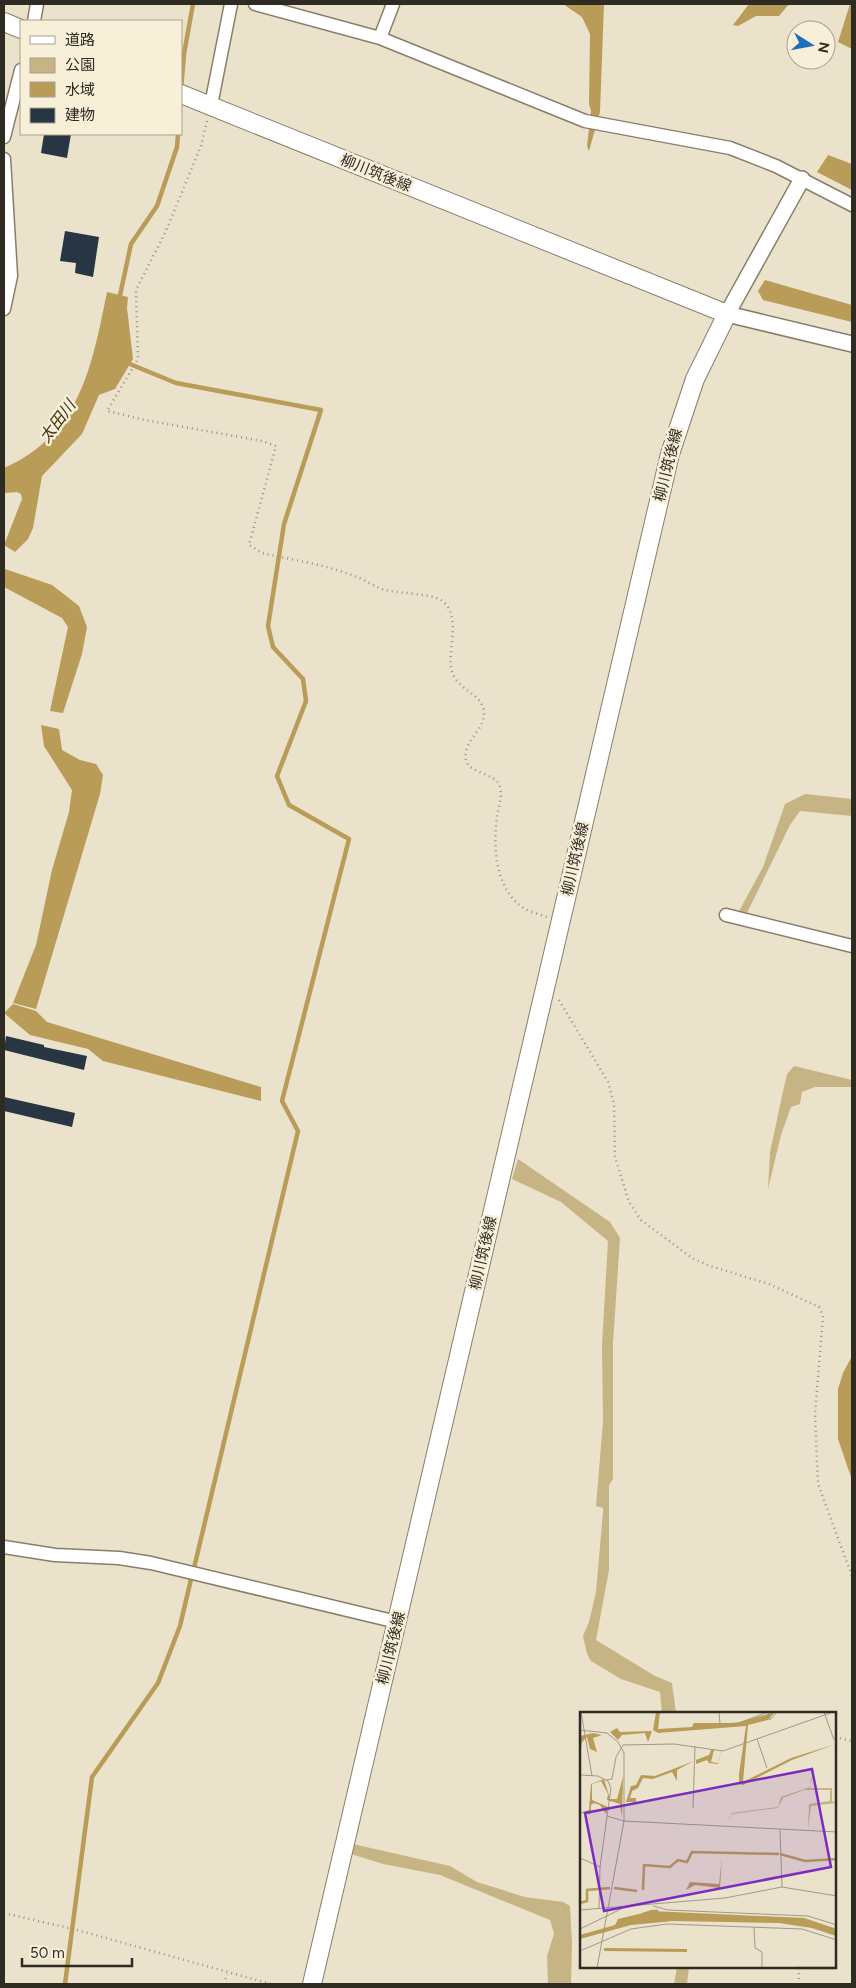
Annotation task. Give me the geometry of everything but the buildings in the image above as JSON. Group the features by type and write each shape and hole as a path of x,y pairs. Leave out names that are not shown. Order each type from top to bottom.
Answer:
{"main road":[{"path":"4,22 20,29"},
{"name":"柳川筑後線","path":"187,96 727,314 695,379 670,454 312,1984"}],"street":[{"path":"34,20 37,4"},
{"path":"211,106 231,4"},
{"path":"256,4 380,38 585,121 730,148 802,179 852,205"},
{"path":"380,38 393,4"},
{"path":"4,136 20,74"},
{"path":"4,159 11,276 4,309"},
{"path":"802,179 727,314 852,344"},
{"path":"726,915 852,946"},
{"path":"4,1547 55,1555 119,1558 151,1563 397,1622"}],"path":[{"path":"211,106 201,146 165,233 136,290 138,359 107,411 145,420 262,441 276,446 249,545 262,553 357,577 383,590 440,599 449,609 453,628 451,665 453,677 480,702 484,710 484,722 467,750 466,760 471,768 496,780 500,785 501,796 496,817 498,870 503,884 523,908 560,923"},
{"path":"547,979 608,1082 614,1104 615,1158 629,1202 641,1220 692,1258 710,1266 769,1284 820,1307 823,1316 815,1414 818,1484 852,1576"},
{"path":"836,1737 852,1741"},
{"path":"4,1913 87,1934 226,1974 271,1984"},
{"path":"799,1968 799,1984"},
{"path":"224,1984 226,1974"}],"green space":[{"path":"805,794 852,799 852,816 800,811 790,825 746,915 738,913 763,867 785,804"},
{"path":"794,1066 852,1080 852,1087 815,1087 802,1092 800,1104 791,1107 781,1135 768,1189 770,1152 787,1074"},
{"path":"518,1159 610,1222 620,1238 613,1343 613,1479 609,1485 609,1570 596,1640 655,1676 672,1683 676,1712 662,1712 660,1692 621,1679 591,1661 587,1654 583,1636 589,1622 596,1592 603,1512 603,1508 596,1506 603,1422 602,1345 608,1241 561,1202 512,1179"},
{"path":"353,1844 450,1866 477,1882 525,1897 563,1902 570,1906 572,1943 571,1984 548,1984 547,1956 554,1934 550,1920 440,1875 383,1864 351,1854"},
{"path":"677,1968 689,1968 687,1984 674,1984"}],"water":[{"path":"563,4 604,4 600,112 589,151 587,146 591,111 589,104 590,34 582,17"},
{"path":"749,4 789,4 779,16 756,16 738,26 733,25"},
{"path":"850,4 852,4 852,49 838,42"},
{"path":"828,155 852,164 852,190 817,172"},
{"path":"765,280 852,305 852,322 763,300 758,291"},
{"path":"107,292 128,297 127,308 133,359 115,389 99,395 82,434 42,476 33,528 28,539 15,552 4,545 22,499 21,494 17,492 4,493 4,468 30,454 50,437 66,417 88,372"},
{"path":"5,569 52,585 79,606 87,627 82,654 63,713 50,711 68,627 62,618 4,587"},
{"path":"41,725 59,729 62,750 80,760 96,764 103,775 100,794 36,1009 13,1003 36,945 52,870 69,812 72,790 44,746"},
{"path":"13,1004 36,1011 47,1022 261,1087 261,1101 103,1061 88,1049 30,1035 4,1013"},
{"path":"852,1356 852,1480 838,1439 838,1389 843,1373"}],"waterway":[{"path":"182,78 184,54 193,4"},
{"path":"119,300 131,244 157,206 177,147 178,135"},
{"path":"125,362 176,383 321,410 284,524 268,626 273,647 303,679 306,701 277,776 289,805 349,839 282,1101 298,1131 194,1568"},
{"path":"65,1984 92,1777 158,1683 180,1626 192,1575"}],"water label":[{"name":"太田川","path":"57,421"}]}
